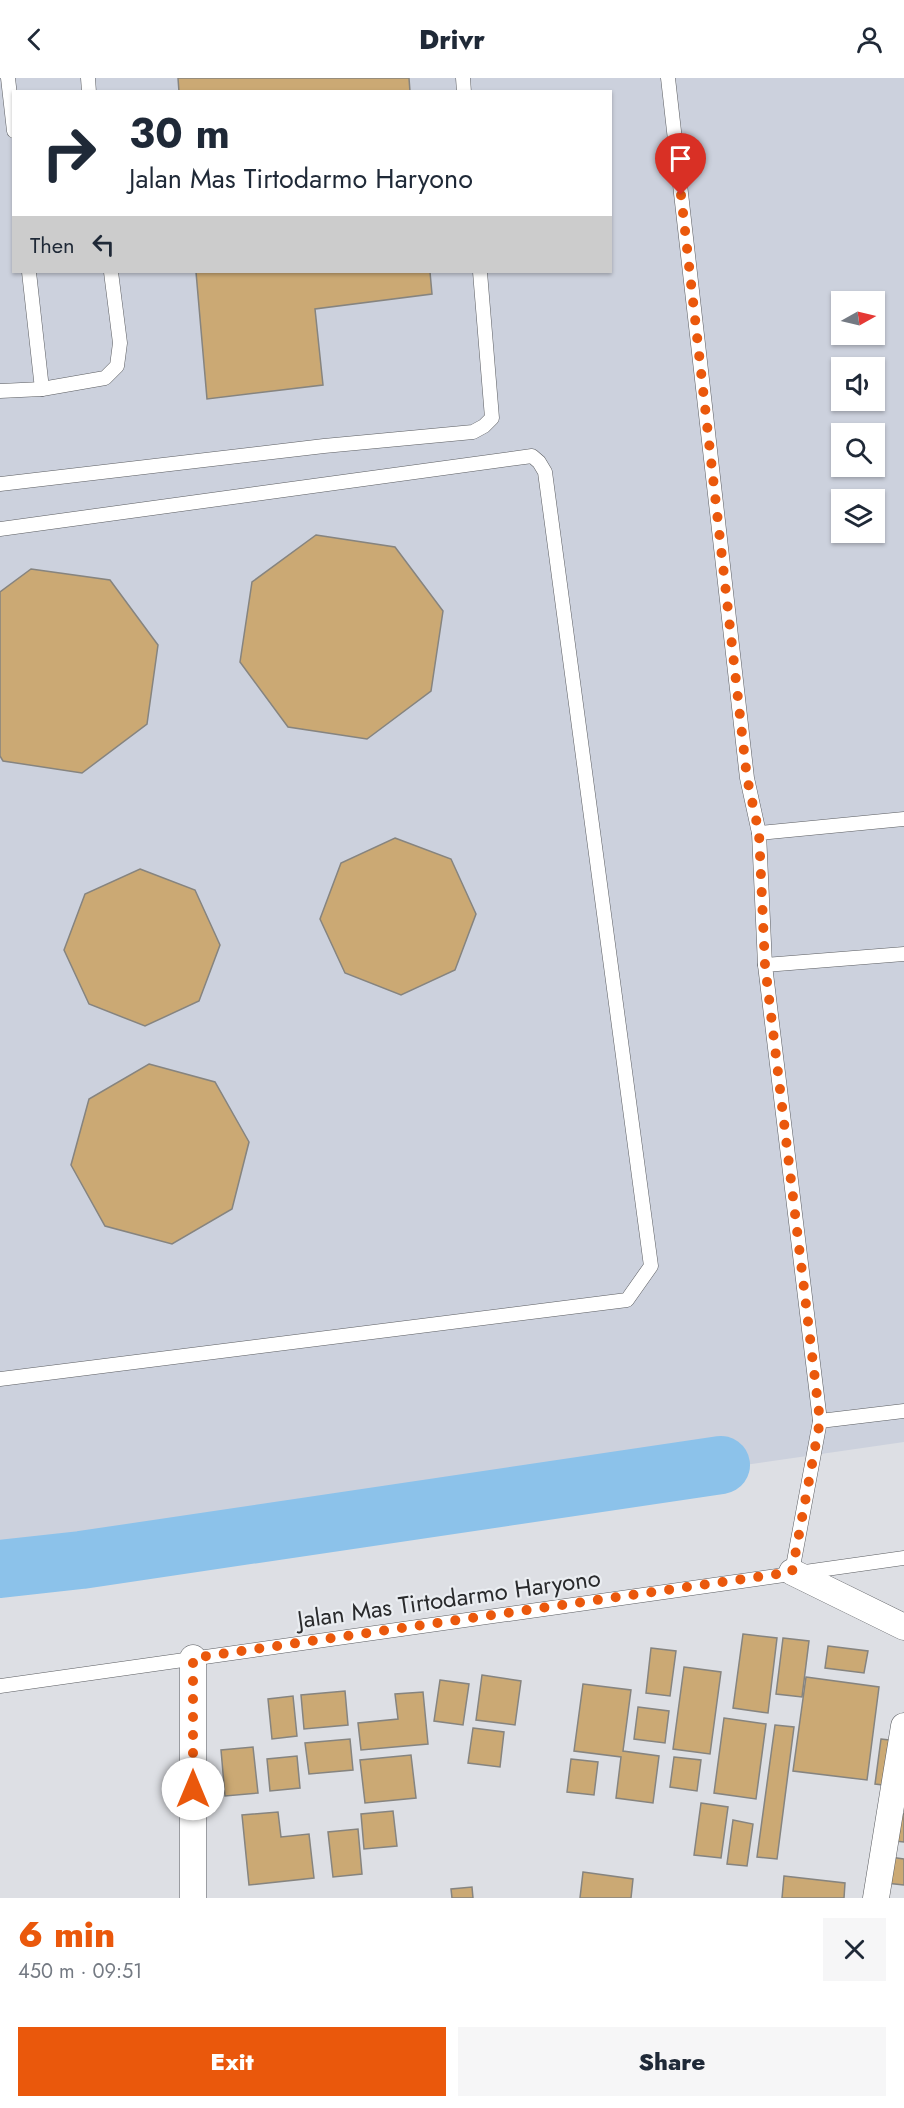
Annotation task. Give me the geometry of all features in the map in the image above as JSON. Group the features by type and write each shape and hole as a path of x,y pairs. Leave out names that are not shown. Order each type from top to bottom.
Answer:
{"street":[{"path":"792,1572 904,1627"},
{"path":"193,1658 193,1898"},
{"path":"876,1898 904,1726"}],"lane":[{"path":"8,78 12,113"},
{"path":"668,78 747,778 759,833 765,965 820,1421 792,1572"},
{"path":"29,273 42,389"},
{"path":"0,391 42,389 105,378 117,366 120,343 111,273"},
{"path":"0,484 324,446 473,432 492,418 480,273"},
{"path":"0,529 532,456 539,462 545,472 651,1266 627,1300 0,1379"},
{"path":"759,833 904,819"},
{"path":"765,965 904,954"},
{"path":"820,1421 904,1411"},
{"name":"Jalan Mas Tirtodarmo Haryono","path":"0,1686 792,1572 904,1558"}],"shaded area":[{"path":"0,78 904,78 904,1442 0,1572"}],"building":[{"path":"178,78 409,78 410,90 179,90"},
{"path":"196,273 430,273 432,294 315,309 323,385 207,399"},
{"path":"316,535 395,547 443,611 431,691 367,739 288,727 240,662 252,582"},
{"path":"31,569 110,580 158,645 147,724 82,773 3,761 0,756 0,592"},
{"path":"395,838 451,859 476,914 455,970 401,995 345,973 320,919 341,863"},
{"path":"140,869 195,890 220,945 199,1001 145,1026 89,1004 64,950 85,894"},
{"path":"149,1064 215,1082 249,1142 232,1209 172,1244 105,1226 71,1165 89,1099"},
{"path":"743,1634 777,1638 768,1713 733,1708"},
{"path":"783,1638 809,1641 802,1697 776,1694"},
{"path":"828,1646 868,1651 864,1673 825,1668"},
{"path":"651,1648 676,1651 670,1696 646,1693"},
{"path":"684,1667 721,1672 710,1754 673,1749"},
{"path":"482,1675 521,1681 515,1725 476,1720"},
{"path":"806,1677 879,1687 867,1780 793,1771"},
{"path":"440,1680 469,1684 463,1725 434,1721"},
{"path":"583,1684 631,1690 623,1751 659,1756 653,1803 616,1798 621,1757 574,1751"},
{"path":"345,1691 348,1725 304,1729 301,1695"},
{"path":"423,1692 428,1744 361,1750 358,1723 398,1719 395,1694"},
{"path":"293,1696 297,1736 272,1739 268,1699"},
{"path":"638,1707 669,1711 665,1743 634,1739"},
{"path":"724,1718 766,1724 756,1799 714,1793"},
{"path":"775,1725 794,1727 777,1859 757,1857"},
{"path":"473,1728 504,1732 500,1767 468,1763"},
{"path":"350,1739 353,1770 309,1774 305,1743"},
{"path":"881,1739 897,1741 891,1786 875,1784"},
{"path":"253,1747 258,1793 225,1796 221,1750"},
{"path":"411,1755 416,1798 365,1803 360,1760"},
{"path":"297,1756 300,1788 270,1791 267,1759"},
{"path":"674,1757 701,1760 697,1791 670,1787"},
{"path":"571,1759 598,1762 594,1795 567,1792"},
{"path":"701,1803 728,1807 721,1858 694,1855"},
{"path":"393,1811 397,1846 364,1849 361,1814"},
{"path":"278,1812 281,1837 309,1834 314,1878 249,1885 242,1815"},
{"path":"890,1812 904,1814 904,1842 887,1840"},
{"path":"733,1820 753,1824 747,1866 727,1864"},
{"path":"358,1829 362,1874 333,1877 328,1832"},
{"path":"890,1857 904,1859 904,1885 886,1883"},
{"path":"583,1872 633,1879 631,1898 580,1898"},
{"path":"784,1876 845,1883 844,1898 782,1898"},
{"path":"472,1887 473,1898 452,1898 451,1889"}],"waterway":[{"path":"0,1569 81,1560 721,1465"}],"route":[{"path":"193,1789 193,1658 792,1572 820,1421 765,965 759,833 747,778 681,195"}]}
